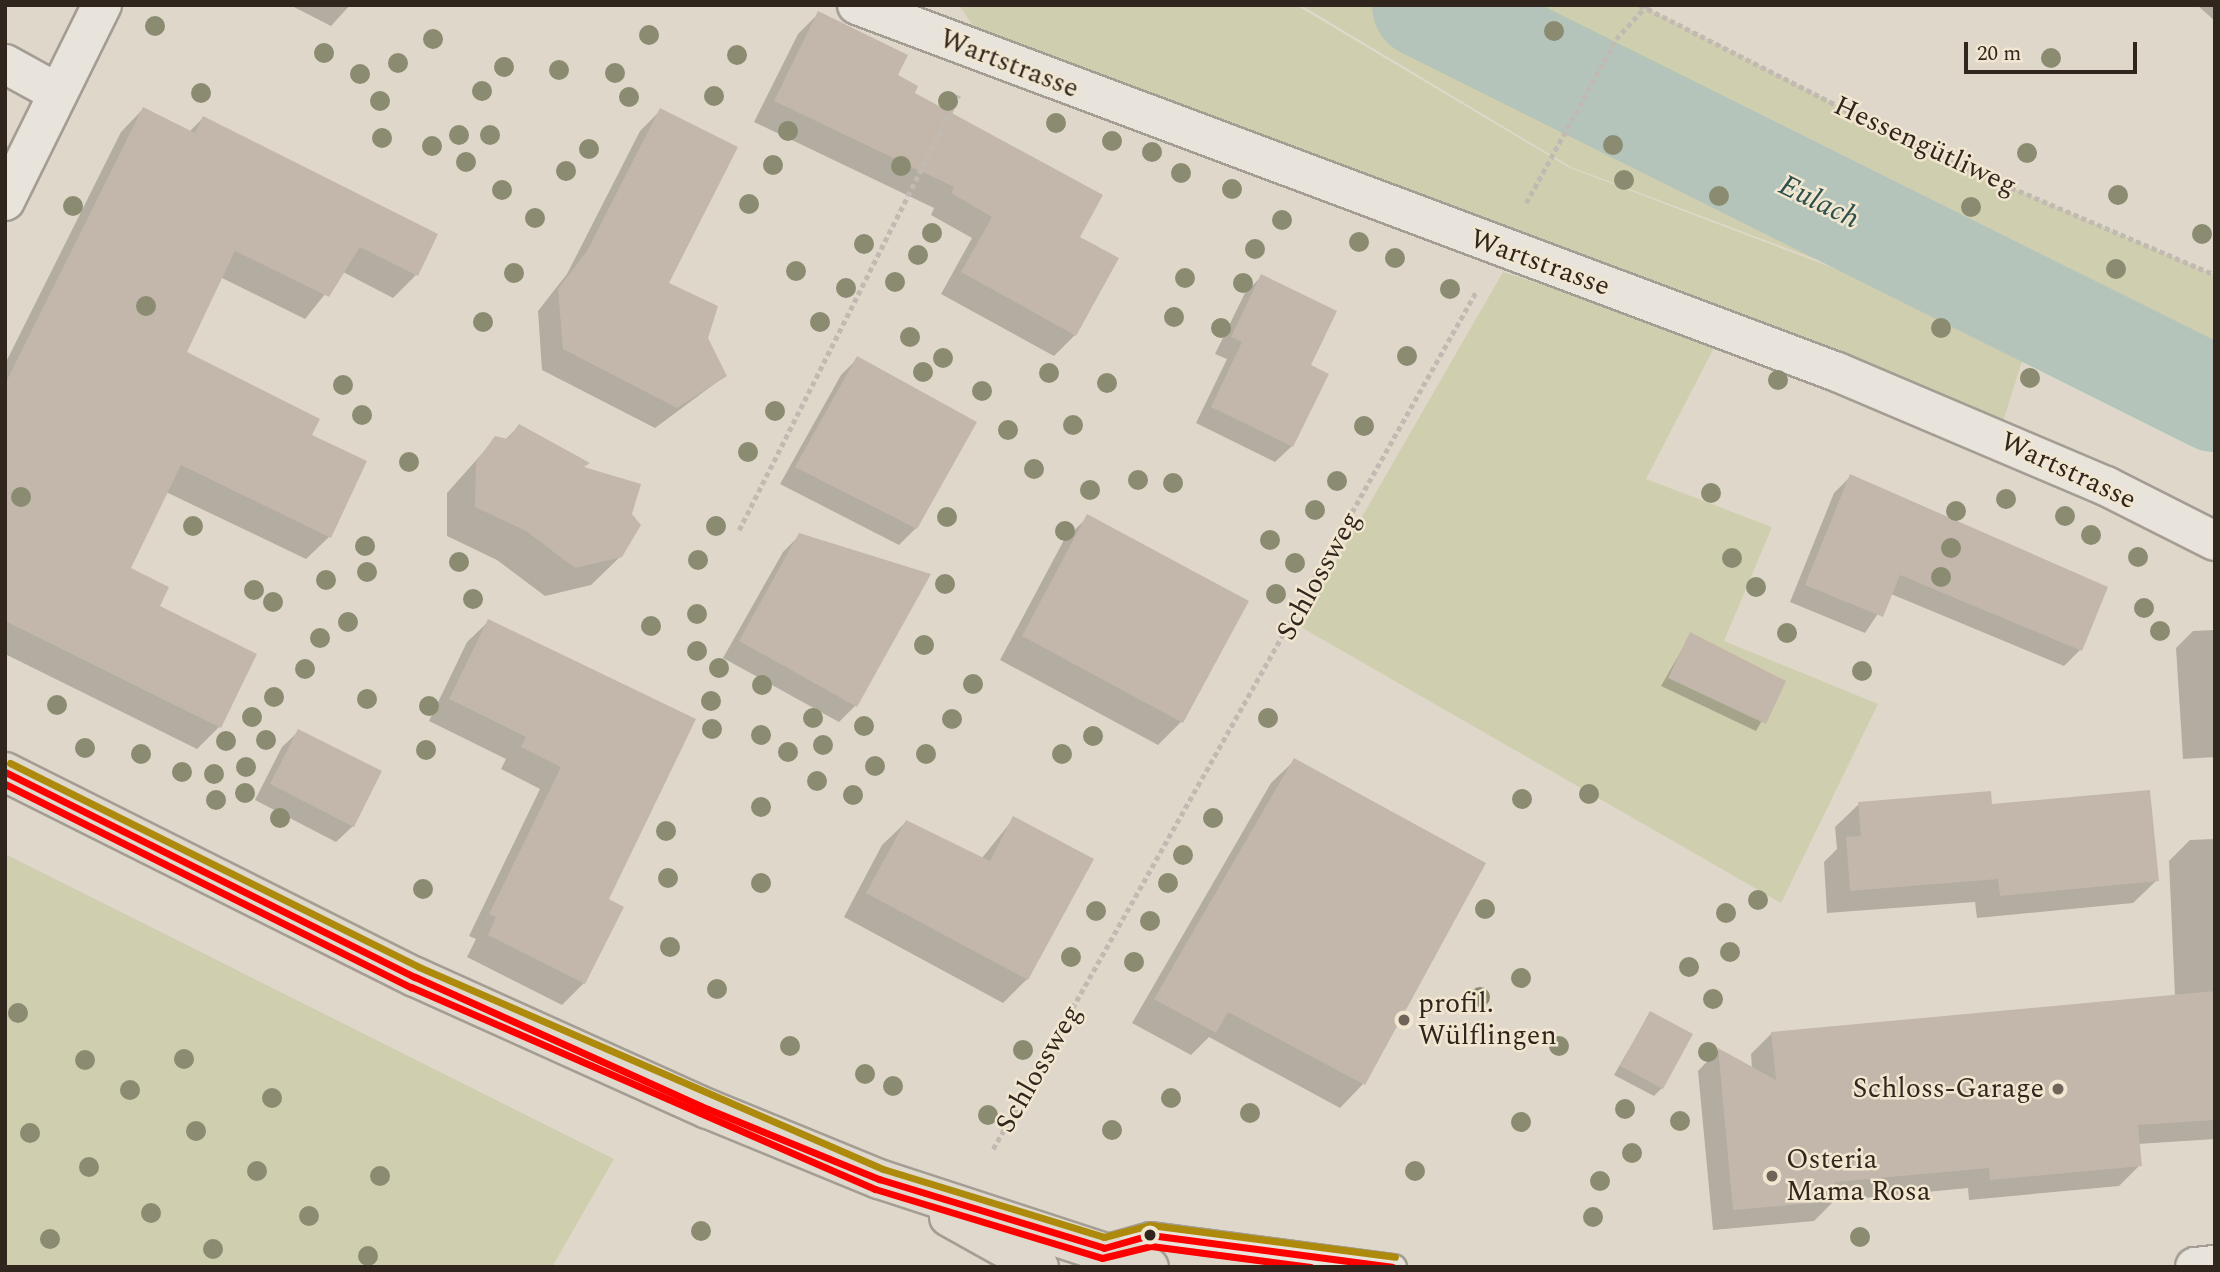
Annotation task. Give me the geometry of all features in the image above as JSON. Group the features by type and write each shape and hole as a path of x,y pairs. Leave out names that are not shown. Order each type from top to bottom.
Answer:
{"main road":[{"path":"5,772 415,977 879,1179 1039,1267"},
{"path":"879,1179 1104,1248 1149,1267"}],"street":[{"path":"5,201 102,5"},
{"name":"Wartstrasse","path":"857,5 1973,428 2215,541"},
{"path":"5,64 58,93"},
{"path":"2195,1267 2215,1265"}],"lane":[{"path":"1104,1248 1150,1235 1394,1267"}],"path":[{"name":"Schlossweg","path":"993,1149 1560,145 1616,39 1644,6"},
{"name":"Hessengütliweg","path":"1644,6 1933,154 2215,275"},
{"path":"739,530 980,53"}],"green space":[{"path":"959,5 1296,5 1568,167 2028,342 2002,425 979,35"},
{"path":"1301,5 1645,7 1933,154 2215,275 2215,371 2065,301 2027,339 1571,167"},
{"path":"1503,272 1717,342 1646,479 1772,527 1724,641 1878,704 1781,903 1299,626"},
{"path":"5,854 614,1159 552,1267 5,1267"}],"building":[{"path":"818,11 908,55 898,75 918,86 915,93 1103,195 1080,237 1119,258 1076,336 961,272 992,217 951,193 954,187 774,101"},
{"path":"143,107 195,133 203,116 438,234 418,276 360,247 329,297 235,251 187,352 320,419 312,435 367,461 331,538 181,465 131,568 169,587 160,606 257,654 221,728 5,621 5,384"},
{"path":"660,108 738,147 669,283 718,306 708,338 727,376 677,408 563,349 558,289 587,251"},
{"path":"1261,274 1337,311 1311,365 1329,374 1293,447 1211,407 1242,342 1231,337"},
{"path":"857,356 977,422 917,529 795,467"},
{"path":"519,424 590,463 584,467 641,484 632,514 641,525 622,557 575,568 526,531 475,507 476,462 495,436 508,439"},
{"path":"1850,474 2108,587 2082,651 1900,575 1883,617 1805,585"},
{"path":"1087,514 1249,601 1183,723 1022,636"},
{"path":"799,533 931,574 857,707 739,641"},
{"path":"488,619 696,719 609,899 624,907 585,984 488,935 496,917 489,914 561,767 521,747 526,737 449,699"},
{"path":"1690,632 1786,681 1766,724 1668,678"},
{"path":"298,729 382,771 354,827 270,784"},
{"path":"1294,758 1486,863 1365,1085 1228,1012 1216,1033 1154,999"},
{"path":"2150,790 2159,881 2000,896 1998,879 1850,891 1846,837 1861,836 1858,802 1991,791 1992,804"},
{"path":"1013,816 1094,859 1028,980 866,893 906,820 990,861"},
{"path":"2215,991 2215,1120 2138,1125 2142,1166 1990,1180 1989,1168 1835,1182 1836,1201 1733,1210 1718,1048 1776,1080 1771,1032"},
{"path":"1650,1011 1693,1034 1663,1089 1620,1066"}],"waterway":[{"name":"Eulach","path":"1424,5 2215,399"}],"transit line":[{"path":"10,763 419,967 883,1169 1104,1237 1150,1225 1395,1257"},
{"path":"5,772 415,977 708,1109 879,1179 1104,1248"},
{"path":"5,784 411,987 875,1189 1102,1258 1151,1246 1311,1267"},
{"path":"1104,1248 1150,1235 1392,1267"}],"place":[{"name":"profil. Wülflingen","path":"1404,1020"},
{"name":"Schloss-Garage","path":"2058,1089"},
{"name":"Osteria Mama Rosa","path":"1772,1176"}]}
